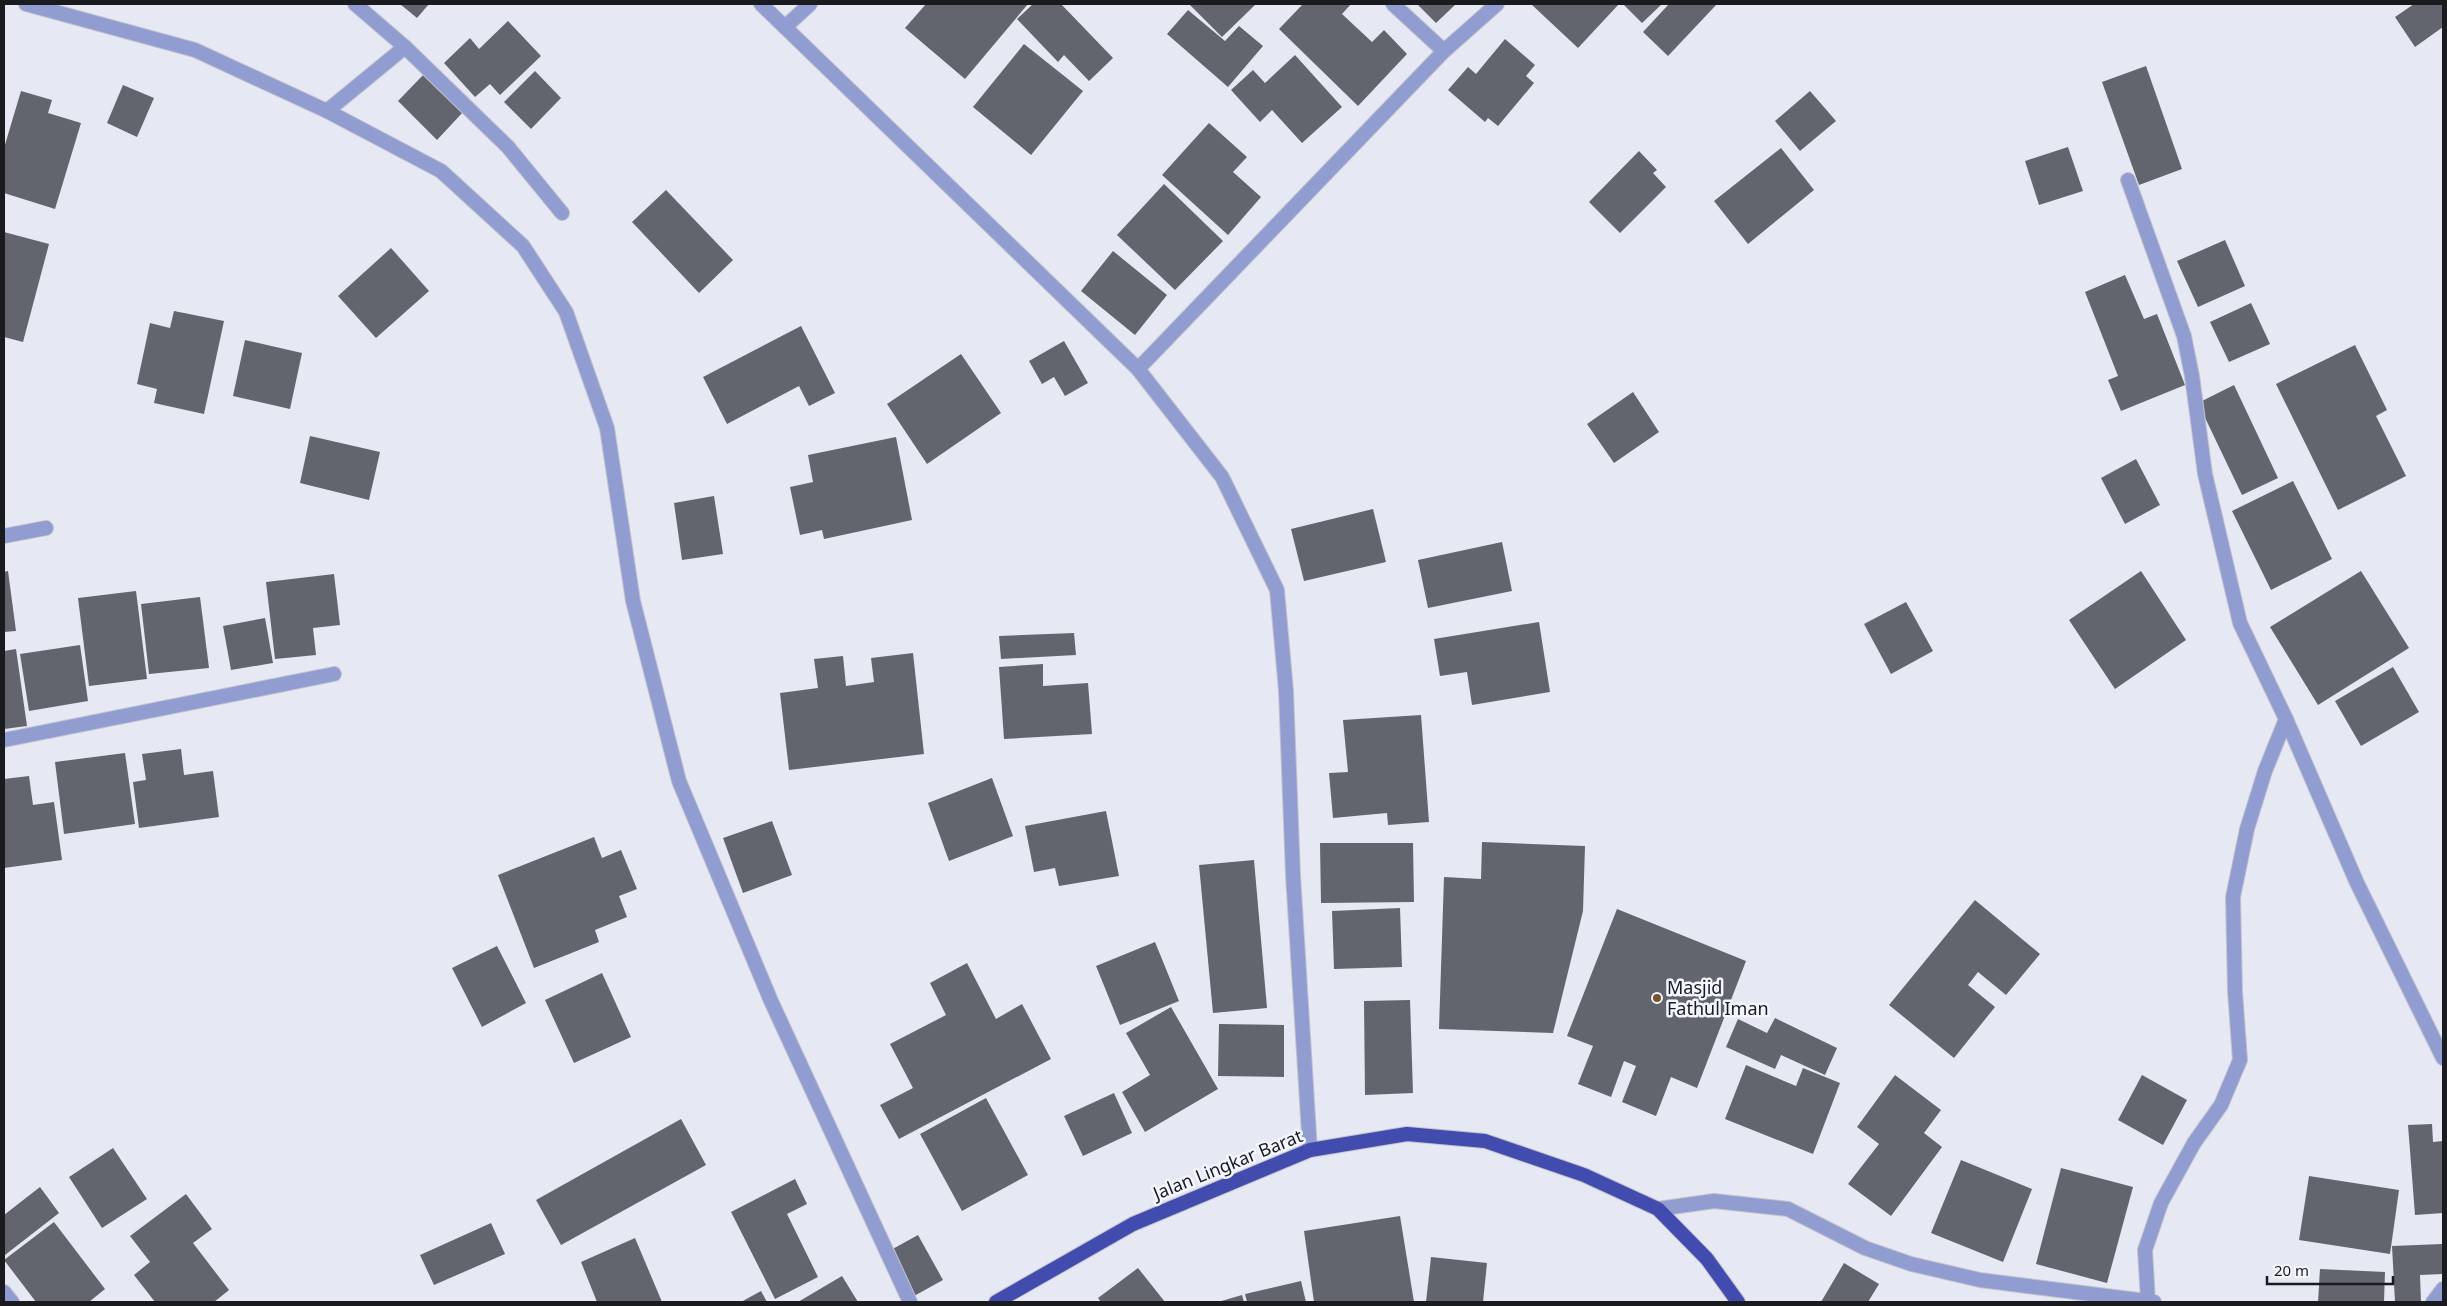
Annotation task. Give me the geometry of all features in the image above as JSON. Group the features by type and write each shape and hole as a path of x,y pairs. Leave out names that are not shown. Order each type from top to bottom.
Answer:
{"highway":[{"name":"Jalan Lingkar Barat","path":"996,1302 1133,1224 1310,1150 1407,1134 1485,1141 1584,1175 1658,1209 1707,1259 1738,1302"}],"street":[{"path":"26,4 195,50 327,111 441,171 523,246 566,312 607,428 633,601 679,782 771,1002 910,1302"},
{"path":"355,4 405,47 508,147 562,212"},
{"path":"761,4 1138,369 1222,477 1277,590 1286,691 1294,884 1310,1150"},
{"path":"785,27 810,4"},
{"path":"1393,4 1444,51"},
{"path":"1138,369 1444,51 1497,4"},
{"path":"327,111 405,47"},
{"path":"2128,180 2184,336 2192,376 2205,474 2240,622 2286,719 2357,883 2443,1058"},
{"path":"4,536 46,528"},
{"path":"4,740 334,674"},
{"path":"1658,1209 1714,1201 1788,1209 1865,1248 1911,1264 1980,1280 2151,1302 2145,1250 2161,1203 2194,1142 2221,1105 2240,1060 2235,991 2233,897 2247,829 2265,771 2286,719"},
{"path":"2433,1302 2443,1289"},
{"path":"4,1292 12,1302"}],"building":[{"path":"400,4 429,4 417,18"},
{"path":"926,4 1028,4 965,79 905,28"},
{"path":"1033,4 1061,4 1113,58 1089,81 1064,55 1058,62 1017,19"},
{"path":"1189,4 1256,4 1222,37"},
{"path":"1303,4 1351,4 1342,14 1372,42 1384,30 1407,54 1358,106 1279,29"},
{"path":"1417,4 1456,4 1436,23"},
{"path":"1531,4 1619,4 1578,48"},
{"path":"1623,4 1662,4 1642,23"},
{"path":"1669,4 1717,4 1668,56 1643,32"},
{"path":"2414,4 2443,4 2443,27 2415,47 2395,17"},
{"path":"1188,10 1225,41 1239,26 1263,46 1228,87 1167,34"},
{"path":"508,21 541,56 500,95 490,84 475,97 444,63 470,38 479,49"},
{"path":"1505,39 1535,65 1526,76 1534,83 1498,126 1488,118 1485,122 1448,90 1468,67 1476,74"},
{"path":"1024,44 1083,91 1031,155 973,107"},
{"path":"1295,55 1342,107 1302,143 1272,110 1260,122 1231,90 1253,70 1265,83"},
{"path":"2146,66 2182,169 2139,185 2102,82"},
{"path":"535,71 561,98 531,129 504,102"},
{"path":"425,73 464,111 437,140 398,101"},
{"path":"123,85 154,98 137,137 107,123"},
{"path":"21,91 52,100 48,113 81,123 55,209 4,193 4,148"},
{"path":"1810,91 1836,121 1800,151 1775,121"},
{"path":"1209,123 1247,157 1233,172 1261,197 1228,235 1162,175"},
{"path":"2068,147 2083,191 2039,205 2025,161"},
{"path":"1781,148 1814,190 1748,244 1714,201"},
{"path":"1639,151 1657,170 1653,173 1666,187 1620,233 1589,202"},
{"path":"1164,184 1223,241 1175,290 1117,235"},
{"path":"666,190 733,260 699,293 632,222"},
{"path":"4,232 49,244 23,342 4,337"},
{"path":"2225,240 2245,286 2198,307 2177,261"},
{"path":"391,248 429,291 376,338 338,296"},
{"path":"1113,251 1167,295 1135,335 1081,291"},
{"path":"2125,275 2144,319 2157,314 2185,385 2121,411 2108,380 2118,376 2085,292"},
{"path":"2251,303 2270,344 2229,362 2210,322"},
{"path":"174,311 224,321 204,414 154,403 157,389 137,384 150,323 170,328"},
{"path":"801,326 835,393 809,406 799,386 727,424 703,377"},
{"path":"245,340 302,353 290,409 233,396"},
{"path":"1064,341 1088,383 1065,396 1054,377 1042,384 1029,361"},
{"path":"2355,345 2387,410 2376,416 2406,476 2338,510 2276,384"},
{"path":"961,354 1001,413 927,464 887,404"},
{"path":"2234,385 2278,478 2242,495 2198,403"},
{"path":"1633,392 1659,432 1614,463 1587,424"},
{"path":"310,436 380,452 369,500 300,483"},
{"path":"896,437 912,520 824,539 822,530 800,535 790,487 813,482 808,455"},
{"path":"2136,459 2160,505 2125,524 2101,478"},
{"path":"2293,481 2332,559 2271,590 2232,511"},
{"path":"714,496 723,554 682,560 674,503"},
{"path":"1373,509 1386,562 1304,581 1291,529"},
{"path":"1502,542 1512,591 1428,608 1418,560"},
{"path":"8,571 16,631 4,632 4,572"},
{"path":"2141,571 2186,640 2115,689 2069,620"},
{"path":"2361,571 2409,648 2318,705 2270,627"},
{"path":"334,574 340,625 313,628 316,655 275,659 266,582"},
{"path":"136,591 147,679 89,686 78,598"},
{"path":"200,597 209,668 149,674 141,604"},
{"path":"1906,602 1933,651 1891,674 1864,624"},
{"path":"265,618 273,663 231,670 223,626"},
{"path":"1539,622 1550,692 1472,705 1467,672 1440,676 1434,639"},
{"path":"1074,633 1076,655 1001,659 999,636"},
{"path":"80,645 88,701 29,711 20,654"},
{"path":"16,649 27,726 4,729 4,651"},
{"path":"913,653 924,754 789,770 780,693 818,688 814,659 843,656 846,686 874,682 871,658"},
{"path":"1043,664 1043,686 1088,683 1092,734 1004,739 999,667"},
{"path":"2393,667 2419,712 2361,746 2335,701"},
{"path":"1421,715 1429,822 1388,825 1387,813 1333,818 1329,773 1348,772 1343,720"},
{"path":"181,749 184,775 213,771 219,817 139,828 133,782 146,780 142,754"},
{"path":"125,753 135,824 64,834 55,762"},
{"path":"29,776 33,805 54,802 62,860 4,868 4,779"},
{"path":"992,778 1013,836 949,861 928,803"},
{"path":"1106,811 1119,876 1059,886 1055,868 1034,872 1025,826"},
{"path":"772,821 792,875 743,893 723,838"},
{"path":"594,837 602,858 621,850 637,889 619,896 627,917 595,930 599,942 534,968 498,875"},
{"path":"1482,842 1585,846 1583,911 1553,1033 1439,1029 1444,877 1481,879"},
{"path":"1320,843 1413,843 1414,902 1321,903"},
{"path":"1254,860 1267,1008 1213,1013 1199,865"},
{"path":"1975,900 2040,954 2006,995 1978,972 1968,985 1995,1007 1954,1058 1889,1005"},
{"path":"1400,908 1402,967 1334,969 1332,911"},
{"name":"Masjid Fathul Iman","path":"1617,909 1746,961 1697,1088 1671,1077 1656,1116 1622,1102 1636,1066 1624,1061 1611,1097 1578,1084 1593,1046 1567,1036"},
{"path":"1155,942 1179,1001 1120,1025 1096,966"},
{"path":"497,946 526,1003 482,1027 452,968"},
{"path":"967,963 996,1019 1022,1004 1051,1059 899,1139 880,1105 913,1088 890,1044 946,1015 930,983"},
{"path":"602,973 631,1037 574,1063 545,1000"},
{"path":"1410,1000 1413,1093 1365,1095 1364,1001"},
{"path":"1171,1007 1218,1089 1145,1132 1122,1092 1150,1075 1126,1033"},
{"path":"1775,1018 1837,1048 1825,1075 1781,1055 1775,1069 1726,1047 1738,1019 1767,1033"},
{"path":"1219,1024 1284,1025 1284,1077 1218,1076"},
{"path":"1746,1065 1796,1086 1803,1068 1840,1083 1813,1154 1725,1119"},
{"path":"1895,1075 1941,1110 1924,1133 1942,1147 1891,1216 1848,1184 1879,1144 1857,1127"},
{"path":"2142,1075 2187,1100 2163,1145 2118,1120"},
{"path":"1114,1093 1132,1133 1083,1156 1064,1116"},
{"path":"986,1098 1028,1175 962,1211 920,1134"},
{"path":"681,1119 706,1165 561,1245 536,1200"},
{"path":"2432,1124 2433,1142 2443,1141 2443,1213 2415,1215 2408,1125"},
{"path":"113,1148 147,1199 102,1228 69,1177"},
{"path":"1961,1160 2032,1189 2003,1262 1931,1233"},
{"path":"2061,1168 2133,1187 2107,1283 2036,1264"},
{"path":"2309,1176 2399,1190 2390,1254 2299,1240"},
{"path":"795,1179 807,1204 787,1214 818,1277 775,1299 731,1212"},
{"path":"40,1187 59,1213 5,1255 4,1215"},
{"path":"186,1194 212,1229 193,1243 229,1290 214,1302 155,1302 134,1275 150,1262 130,1236"},
{"path":"1400,1216 1414,1302 1314,1302 1304,1231"},
{"path":"54,1222 105,1289 89,1302 36,1302 4,1260"},
{"path":"491,1223 505,1254 434,1285 420,1255"},
{"path":"918,1235 943,1280 914,1296 889,1251"},
{"path":"635,1238 662,1302 597,1302 581,1262"},
{"path":"2442,1244 2443,1274 2420,1275 2421,1302 2395,1302 2392,1246"},
{"path":"1431,1257 1487,1263 1483,1302 1426,1302"},
{"path":"1844,1263 1879,1284 1868,1302 1821,1302"},
{"path":"1138,1268 1165,1302 1101,1302 1098,1298"},
{"path":"2320,1269 2385,1272 2384,1302 2318,1302"},
{"path":"842,1276 858,1302 798,1302"},
{"path":"1301,1281 1306,1302 1247,1302 1245,1294"},
{"path":"761,1291 767,1302 741,1302"},
{"path":"1242,1295 1244,1302 1218,1302"}],"place":[{"name":"Masjid Fathul Iman","path":"1657,998"}]}
